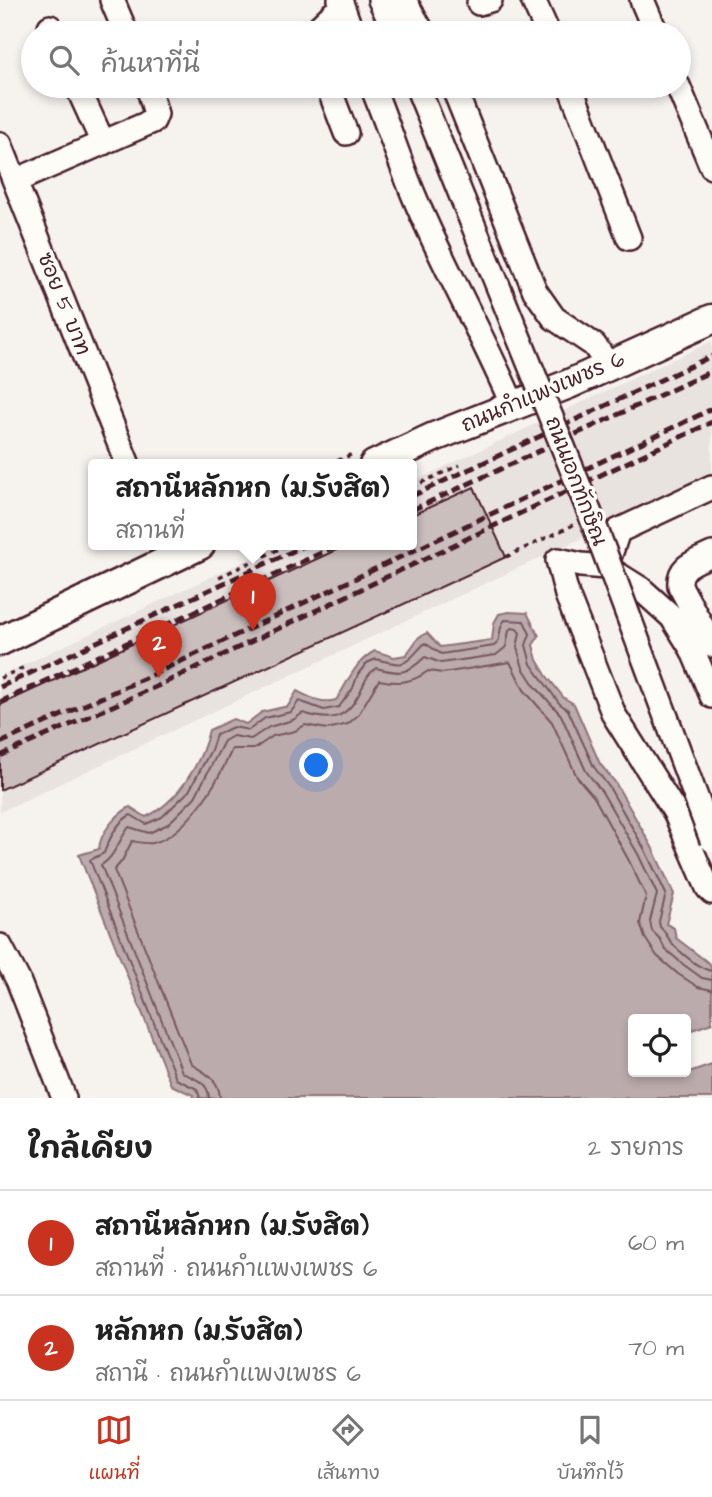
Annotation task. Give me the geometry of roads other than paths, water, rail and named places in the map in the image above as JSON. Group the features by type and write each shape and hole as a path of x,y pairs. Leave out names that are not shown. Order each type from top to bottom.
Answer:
{"main road":[{"name":"ถนนกำแพงเพชร 6","path":"387,459 609,366 712,319"},
{"path":"0,641 163,553"}],"street":[{"path":"112,0 121,21"},
{"path":"380,0 390,21"},
{"path":"404,0 416,21"},
{"path":"533,0 543,21"},
{"path":"642,0 651,21"},
{"path":"326,21 341,5"},
{"path":"82,98 103,143"},
{"path":"15,181 153,121 156,114 151,98"},
{"path":"333,98 346,133"},
{"path":"377,98 413,195 491,354 513,406"},
{"name":"ถนนเอกทักษิณ","path":"423,98 591,516 712,840"},
{"path":"458,98 535,291 554,318 594,345 609,366"},
{"path":"575,98 629,238"},
{"path":"683,98 712,167"},
{"name":"ซอย 5 บาท","path":"0,144 126,459"},
{"path":"606,567 618,531 712,487"},
{"path":"712,554 684,568 679,575 680,586 712,645"},
{"path":"712,696 692,649 672,617 641,589 606,567 558,560 567,595 614,715 675,812 712,892"},
{"path":"0,946 18,981 64,1098"}],"water":[{"path":"527,613 539,636 533,645 537,660 564,698 574,704 600,764 615,782 652,847 674,894 666,924 674,928 676,938 710,964 712,970 712,1023 691,1030 691,1014 628,1014 628,1077 691,1077 691,1071 712,1064 712,1098 194,1098 193,1095 171,1085 79,855 99,849 102,836 110,824 130,807 146,817 168,802 194,769 209,730 233,719 246,724 262,712 288,706 297,691 321,701 336,700 357,666 368,655 375,651 394,657 406,655 419,637 427,633 440,647 492,640 494,623 499,614"}],"railway":[{"path":"417,494 712,356"},
{"path":"417,508 712,371"},
{"path":"417,549 712,409"},
{"path":"0,756 162,684 712,422"},
{"path":"0,687 295,550"},
{"path":"0,702 327,550"},
{"path":"0,743 156,673 415,550"}],"place":[{"name":"สถานีหลักหก (ม.รังสิต)","path":"253,631"},
{"name":"หลักหก (ม.รังสิต)","path":"159,678"}]}
